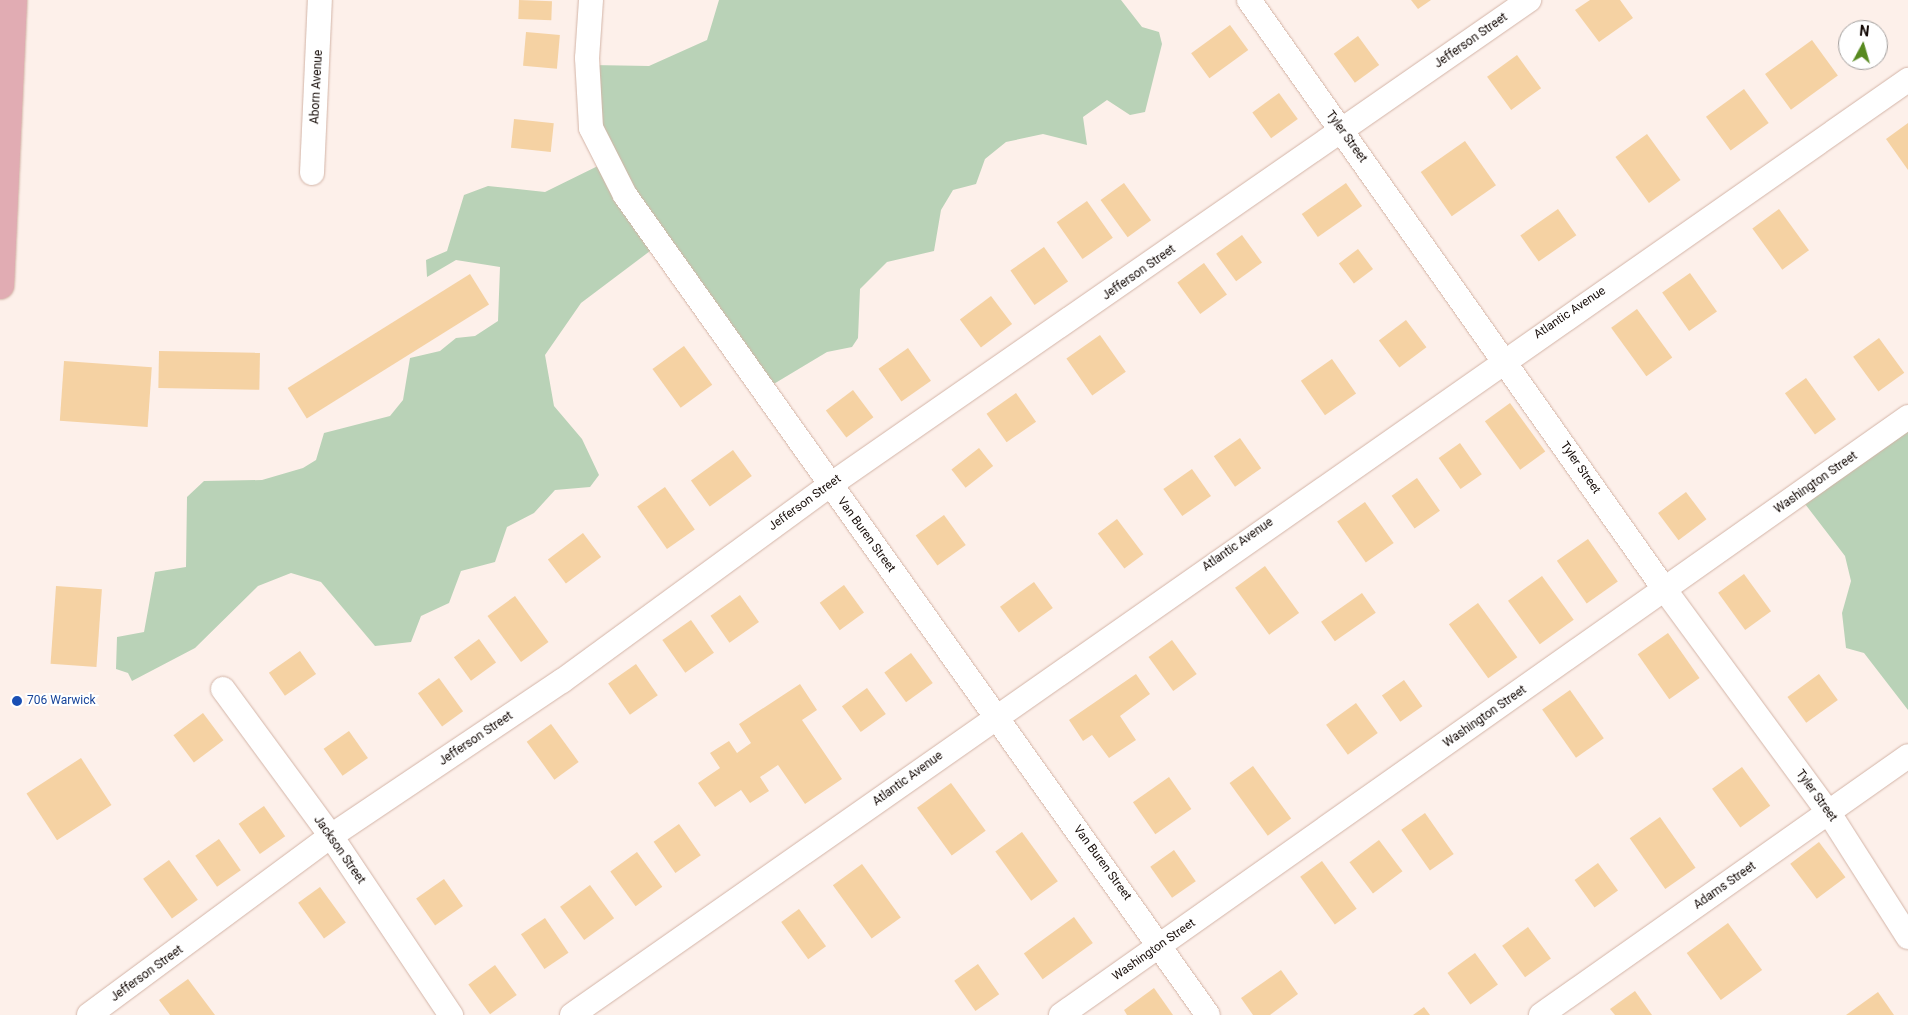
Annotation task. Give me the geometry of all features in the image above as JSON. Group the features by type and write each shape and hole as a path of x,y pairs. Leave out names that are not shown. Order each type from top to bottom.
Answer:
{"main road":[{"path":"0,285 14,0"}],"street":[{"name":"Aborn Avenue","path":"312,173 320,0"},
{"name":"Van Buren Street","path":"591,0 586,58 591,128 625,195 681,279 751,367 830,485 1161,944 1208,1015"},
{"name":"Tyler Street","path":"1249,0 1504,359 1665,590 1829,813 1908,937"},
{"name":"Jefferson Street","path":"89,1015 331,836 562,681 830,485 1343,131 1529,0"},
{"name":"Atlantic Avenue","path":"572,1015 1504,359 1908,80"},
{"name":"Washington Street","path":"1061,1015 1908,417"},
{"name":"Jackson Street","path":"223,689 331,836 451,1015"},
{"name":"Adams Street","path":"1541,1015 1908,756"}],"green space":[{"path":"719,0 1121,0 1142,27 1159,32 1162,44 1145,112 1130,115 1107,100 1083,117 1087,145 1043,134 1006,142 985,159 976,184 953,190 941,210 934,251 887,262 860,289 858,338 852,347 827,352 772,385 658,245 581,303 545,355 554,406 582,439 599,475 590,487 555,490 534,513 507,527 495,562 461,571 449,603 421,616 411,642 375,646 321,582 291,573 258,586 195,648 132,681 128,673 116,669 117,637 144,632 155,572 186,567 187,497 204,481 262,480 303,468 316,460 324,433 390,416 403,400 410,358 440,351 456,338 475,336 498,321 500,267 456,260 427,277 426,260 447,251 464,195 488,186 545,192 608,161 592,65 649,66 707,40"},
{"path":"1908,417 1908,710 1864,653 1846,648 1842,613 1851,581 1845,556 1802,500"}],"building":[{"path":"519,0 552,1 551,20 518,19"},
{"path":"1411,0 1431,0 1418,9"},
{"path":"1590,0 1620,0 1633,18 1599,42 1575,10"},
{"path":"1230,25 1248,50 1209,78 1191,53"},
{"path":"526,32 560,35 557,69 523,66"},
{"path":"1358,36 1379,65 1355,83 1334,54"},
{"path":"1812,40 1838,76 1791,110 1765,74"},
{"path":"1517,55 1541,88 1511,110 1487,77"},
{"path":"1744,89 1769,123 1731,151 1706,117"},
{"path":"1279,93 1298,119 1271,138 1252,112"},
{"path":"514,119 554,123 551,152 511,148"},
{"path":"1908,123 1908,170 1886,139"},
{"path":"1647,134 1681,180 1649,203 1615,157"},
{"path":"1465,141 1496,185 1452,216 1421,172"},
{"path":"1124,183 1151,220 1128,237 1101,200"},
{"path":"1346,183 1362,206 1318,237 1302,214"},
{"path":"1087,201 1113,238 1083,259 1057,222"},
{"path":"1558,209 1576,235 1539,262 1520,235"},
{"path":"1779,209 1809,250 1782,270 1752,228"},
{"path":"1242,235 1262,263 1236,281 1216,254"},
{"path":"1044,247 1068,281 1035,305 1010,271"},
{"path":"1358,249 1373,269 1354,283 1339,263"},
{"path":"1204,263 1227,295 1200,314 1177,282"},
{"path":"1690,273 1717,312 1689,331 1662,293"},
{"path":"470,274 489,305 307,418 288,388"},
{"path":"991,296 1012,324 981,347 960,319"},
{"path":"1637,309 1672,358 1646,376 1611,328"},
{"path":"1406,320 1426,347 1399,368 1379,340"},
{"path":"1100,335 1126,372 1092,395 1066,359"},
{"path":"1879,338 1904,373 1878,392 1853,357"},
{"path":"684,346 712,385 681,408 652,369"},
{"path":"908,348 931,381 901,401 879,369"},
{"path":"159,351 260,353 259,390 158,388"},
{"path":"1332,359 1356,393 1325,415 1301,381"},
{"path":"64,361 152,367 148,427 60,421"},
{"path":"1806,378 1836,419 1815,435 1785,393"},
{"path":"853,390 873,417 846,438 826,410"},
{"path":"1016,393 1036,422 1007,442 987,414"},
{"path":"1510,403 1545,452 1520,470 1485,421"},
{"path":"1240,438 1261,468 1235,487 1214,456"},
{"path":"1460,443 1482,474 1460,489 1439,458"},
{"path":"979,448 993,466 966,488 951,470"},
{"path":"733,450 752,476 710,506 691,481"},
{"path":"1192,469 1211,496 1182,516 1163,489"},
{"path":"1417,478 1440,511 1415,529 1392,496"},
{"path":"665,487 695,530 667,549 637,507"},
{"path":"1686,492 1706,519 1679,540 1658,513"},
{"path":"1365,502 1394,543 1366,562 1337,522"},
{"path":"944,515 966,545 937,566 916,536"},
{"path":"1117,519 1143,554 1124,569 1098,533"},
{"path":"583,533 601,557 566,583 548,559"},
{"path":"1588,539 1618,582 1587,603 1557,561"},
{"path":"1265,566 1299,613 1269,635 1235,588"},
{"path":"1744,574 1771,611 1745,630 1718,593"},
{"path":"1542,576 1574,620 1540,644 1508,601"},
{"path":"1034,582 1053,608 1019,633 1000,607"},
{"path":"844,585 864,613 840,630 820,603"},
{"path":"56,586 102,589 96,667 51,664"},
{"path":"1362,593 1376,613 1335,641 1321,622"},
{"path":"740,595 759,622 729,643 711,616"},
{"path":"515,596 549,642 521,662 487,616"},
{"path":"1478,603 1517,657 1488,678 1449,624"},
{"path":"691,620 714,653 685,673 662,640"},
{"path":"1668,633 1700,678 1669,699 1638,654"},
{"path":"479,639 496,662 471,681 454,657"},
{"path":"1172,640 1197,674 1173,691 1149,657"},
{"path":"300,651 316,674 285,696 269,673"},
{"path":"911,653 933,683 906,702 884,672"},
{"path":"636,664 658,695 630,715 608,684"},
{"path":"1136,674 1150,694 1120,716 1136,740 1109,758 1092,735 1083,741 1069,720"},
{"path":"1819,674 1838,700 1806,723 1787,697"},
{"path":"439,678 463,711 442,726 418,693"},
{"path":"1404,680 1422,706 1400,722 1382,695"},
{"path":"800,684 817,710 802,720 842,779 805,804 778,765 760,777 769,791 750,803 741,790 715,807 698,783 720,768 710,753 729,741 737,753 751,743 739,724"},
{"path":"867,688 886,714 861,732 842,706"},
{"path":"1570,690 1604,738 1576,758 1542,710"},
{"path":"1356,703 1378,733 1348,755 1326,725"},
{"path":"203,713 223,740 194,762 173,735"},
{"path":"551,724 579,762 554,780 527,742"},
{"path":"349,731 368,758 343,776 324,749"},
{"path":"81,758 111,805 57,840 26,793"},
{"path":"1253,766 1291,819 1268,836 1230,783"},
{"path":"1742,767 1770,806 1740,828 1712,789"},
{"path":"1169,777 1191,809 1155,834 1133,802"},
{"path":"951,783 986,831 952,855 917,808"},
{"path":"264,806 285,836 260,854 239,824"},
{"path":"1425,813 1454,854 1430,871 1401,830"},
{"path":"1660,817 1696,868 1665,889 1630,838"},
{"path":"679,824 701,855 675,873 654,842"},
{"path":"1022,832 1058,881 1031,901 995,851"},
{"path":"219,839 241,870 217,887 195,856"},
{"path":"1379,840 1402,871 1373,893 1349,862"},
{"path":"1819,842 1845,877 1817,899 1790,864"},
{"path":"1174,850 1196,881 1172,898 1150,867"},
{"path":"637,852 662,887 636,906 610,871"},
{"path":"169,860 198,900 172,918 143,879"},
{"path":"1322,861 1357,909 1335,925 1300,877"},
{"path":"1598,863 1618,891 1595,908 1575,880"},
{"path":"862,864 901,917 872,939 833,885"},
{"path":"444,879 463,906 435,926 416,899"},
{"path":"590,885 614,918 584,940 560,907"},
{"path":"320,887 346,923 324,938 298,903"},
{"path":"799,909 826,946 808,959 781,922"},
{"path":"1074,917 1093,943 1043,979 1024,953"},
{"path":"545,918 568,953 544,969 521,934"},
{"path":"1728,923 1762,970 1721,1000 1687,953"},
{"path":"1528,927 1551,959 1525,977 1502,946"},
{"path":"1475,953 1498,985 1470,1005 1447,973"},
{"path":"978,964 999,994 975,1011 954,981"},
{"path":"495,965 517,995 490,1014 468,984"},
{"path":"1281,970 1298,994 1270,1015 1253,1015 1241,998"},
{"path":"188,979 215,1015 170,1015 159,1000"},
{"path":"1154,988 1173,1015 1127,1015 1124,1010"},
{"path":"1635,991 1652,1015 1615,1015 1610,1009"},
{"path":"1878,992 1894,1015 1846,1015"},
{"path":"1424,1007 1430,1015 1413,1015"}],"place":[{"name":"706 Warwick","path":"17,701"}]}
